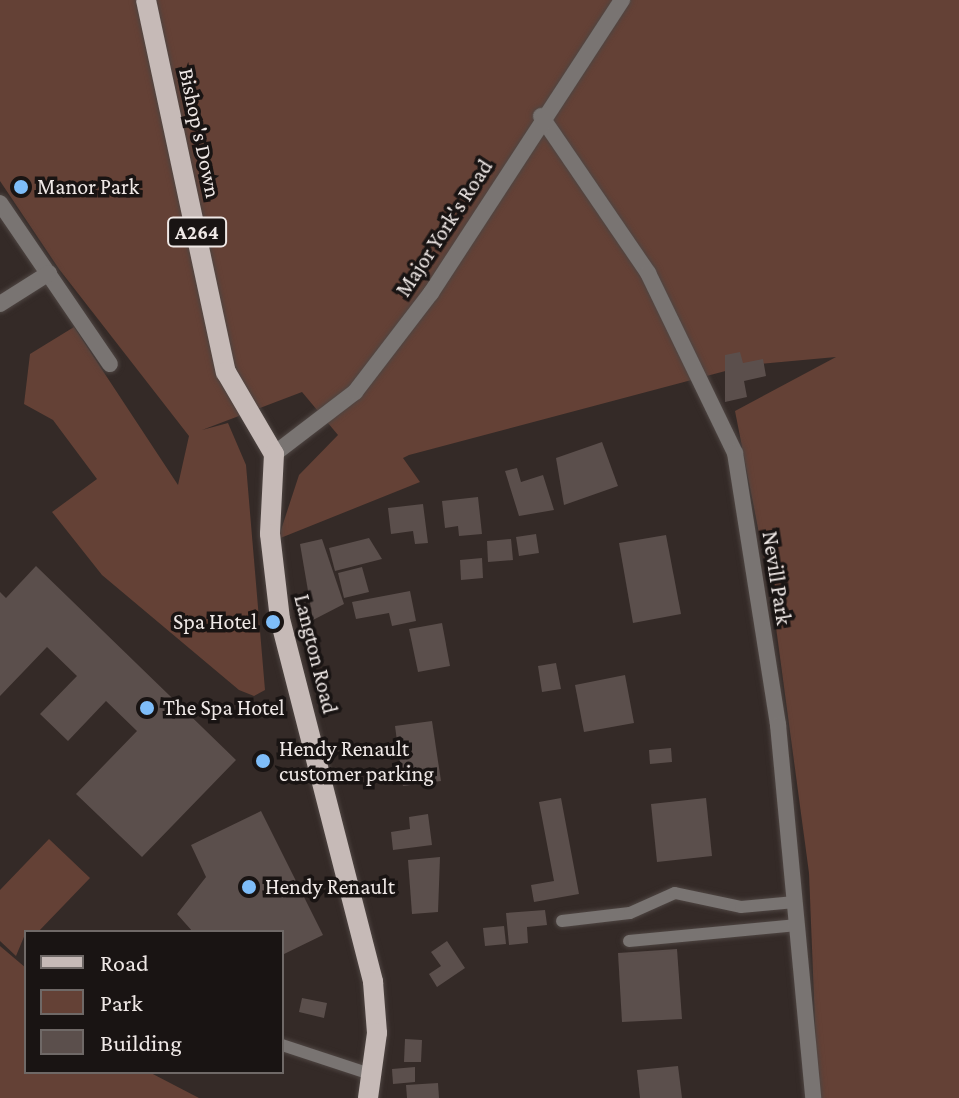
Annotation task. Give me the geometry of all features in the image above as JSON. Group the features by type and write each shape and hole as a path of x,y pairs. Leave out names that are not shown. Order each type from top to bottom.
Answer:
{"main road":[{"name":"Bishop's Down","path":"146,0 226,372 274,454"},
{"name":"Langton Road","path":"274,454 270,534 278,607 364,924 377,1033 368,1098"}],"street":[{"name":"Major York's Road","path":"274,454 355,392 431,293 541,116 622,0"},
{"name":"Nevill Park","path":"541,116 648,273 735,453 778,725 813,1098"},
{"path":"0,203 110,364"},
{"path":"0,304 49,273"}],"lane":[{"path":"562,921 630,913 675,893 741,907 795,902"},
{"path":"629,941 797,925"},
{"path":"284,1046 373,1075"}],"green space":[{"path":"0,0 959,0 959,1098 818,1098 809,873 773,605 735,411 836,357 748,365 409,455 403,458 420,482 278,539 299,475 338,435 302,392 202,430 228,423 246,465 265,690 254,696 239,690 102,575 52,512 97,479 53,420 24,404 30,354 74,327 178,485 189,436 59,269 0,181"},
{"path":"49,839 90,878 40,930 24,930 16,956 0,941 0,890"},
{"path":"0,946 24,966 24,1074 153,1074 199,1098 0,1098"}],"building":[{"path":"740,352 743,363 763,359 766,376 744,381 747,397 725,402 725,355"},
{"path":"602,442 618,486 564,505 556,458"},
{"path":"517,468 521,482 543,475 554,510 519,516 505,471"},
{"path":"478,497 482,534 459,536 458,526 445,528 442,501"},
{"path":"423,504 428,543 415,544 413,531 391,534 388,508"},
{"path":"536,534 539,553 519,556 516,537"},
{"path":"666,535 681,614 633,623 619,543"},
{"path":"369,538 382,559 335,571 329,548"},
{"path":"322,539 344,604 313,620 300,544"},
{"path":"511,539 513,560 488,562 487,541"},
{"path":"482,558 483,578 461,580 460,560"},
{"name":"The Spa Hotel","path":"36,566 236,760 142,857 76,794 137,731 106,701 68,741 40,714 77,676 47,647 0,696 0,592 6,598"},
{"path":"362,567 369,592 344,598 338,573"},
{"path":"410,591 416,621 392,626 389,613 356,619 352,602"},
{"path":"442,623 450,666 418,672 409,629"},
{"path":"556,663 561,689 542,692 538,666"},
{"path":"625,675 634,723 584,732 575,685"},
{"path":"432,721 441,781 403,786 395,726"},
{"path":"671,748 672,762 650,764 649,750"},
{"path":"561,798 579,894 534,902 531,885 554,881 539,802"},
{"path":"706,798 712,856 657,862 651,804"},
{"name":"Hendy Renault","path":"261,811 323,935 284,954 284,930 191,930 177,914 206,877 191,845"},
{"path":"428,814 432,845 393,850 391,832 410,829 409,817"},
{"path":"440,857 438,912 412,914 408,860"},
{"path":"545,910 547,925 527,927 528,943 509,945 506,913"},
{"path":"504,926 506,944 485,946 483,928"},
{"path":"447,941 465,968 437,987 429,974 441,966 431,952"},
{"path":"677,949 682,1019 622,1022 618,953"},
{"path":"302,998 327,1003 324,1018 299,1012"},
{"path":"405,1039 422,1040 421,1062 404,1062"},
{"path":"678,1066 682,1098 640,1098 637,1070"},
{"path":"415,1067 415,1082 393,1084 392,1069"},
{"path":"438,1083 439,1098 407,1098 406,1085"}],"place":[{"name":"Manor Park","path":"21,187"},
{"name":"Spa Hotel","path":"273,622"},
{"name":"The Spa Hotel","path":"147,708"},
{"name":"Hendy Renault customer parking","path":"263,761"},
{"name":"Hendy Renault","path":"249,887"}]}
